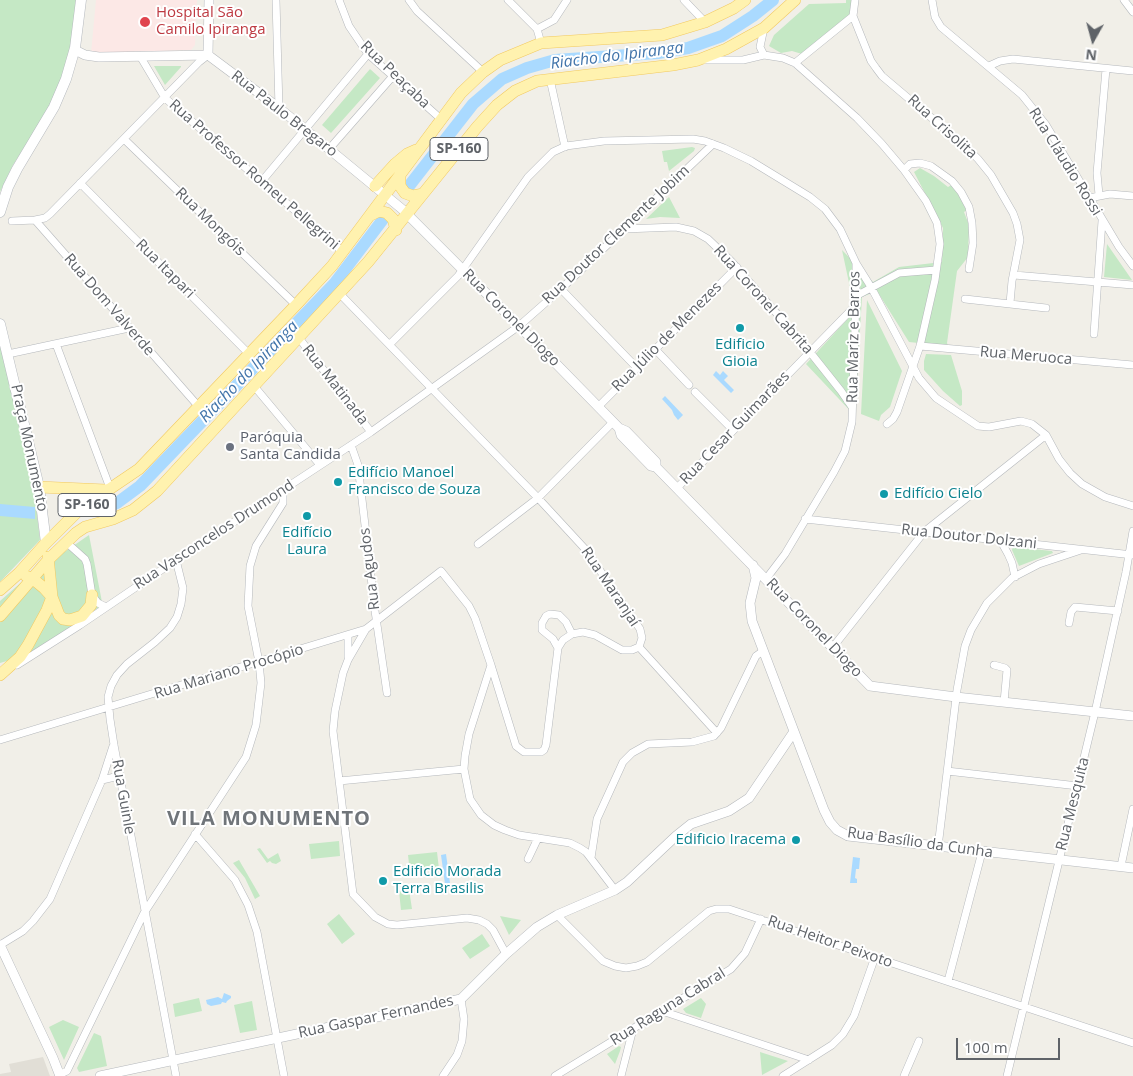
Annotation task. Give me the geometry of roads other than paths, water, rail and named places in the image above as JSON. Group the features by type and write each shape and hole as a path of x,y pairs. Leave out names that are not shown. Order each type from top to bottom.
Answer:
{"main road":[{"path":"0,212 8,187 17,169 57,99 74,50 81,0"},
{"name":"SP-160","path":"0,590 80,510 139,469 296,305 343,252 461,93 483,72 500,60 541,43 662,35 705,22 734,8 745,0"},
{"path":"764,28 795,0"},
{"name":"SP-160","path":"0,616 66,542 86,527 113,520 146,501 340,294 396,230 405,212 423,194 496,105 515,90 537,81 673,65 698,60 726,49 764,28"},
{"path":"375,186 395,164 408,154 418,150"},
{"path":"400,177 400,186 405,193 413,196 423,194"},
{"path":"371,215 379,211 387,213 393,219 396,230"},
{"name":"Praça Monumento","path":"0,324 39,487 52,597 32,640 20,656 3,673"},
{"path":"39,487 108,489"},
{"path":"19,573 33,578 52,597 59,615 63,619 78,618 87,612 91,605 92,595"}],"street":[{"path":"208,55 209,0"},
{"path":"276,0 279,108"},
{"name":"Rua Peaçaba","path":"339,0 349,26 368,54 442,120"},
{"path":"409,0 417,11 483,72"},
{"path":"508,0 537,29 541,43"},
{"path":"537,29 554,20 567,0"},
{"path":"684,0 705,22"},
{"path":"795,63 853,16 855,0"},
{"name":"Rua Cláudio Rossi","path":"932,0 935,17 941,27 1022,95 1046,125 1102,220 1133,266"},
{"path":"1124,0 1133,12"},
{"name":"Rua Crisolita","path":"853,16 871,61 882,76 966,146 982,164 1002,192 1016,218 1019,232 1019,248 1010,304"},
{"path":"764,28 760,47 764,55"},
{"path":"74,50 92,56 208,55"},
{"path":"262,181 368,54"},
{"path":"12,221 35,220 45,218 50,214 208,55"},
{"name":"Rua Paulo Bregaro","path":"208,55 330,148 405,212"},
{"path":"698,60 743,60 764,55 783,58 795,63 857,118 904,170 926,201 937,223 940,244 936,270 920,346 895,416 887,424"},
{"name":"Rua Professor Romeu Pellegrini","path":"140,56 165,98 343,252"},
{"path":"989,66 1000,61 1013,59 1133,71"},
{"path":"1099,195 1097,174 1106,69"},
{"path":"330,148 392,76"},
{"path":"390,344 458,276 528,177 553,152 565,147 550,79"},
{"name":"Rua Mongóis","path":"124,139 296,305"},
{"name":"Rua Mariz e Barros","path":"565,147 604,141 693,139 713,144 751,160 810,197 825,209 840,229 856,262 852,407 850,432 845,451 785,554 766,579"},
{"name":"Rua Doutor Clemente Jobim","path":"519,326 561,289 713,144"},
{"path":"904,170 910,164 920,163 931,166 952,181 961,192 968,207 972,223 973,243 969,269"},
{"name":"Rua Itapari","path":"80,183 249,354"},
{"path":"1089,198 1110,194 1133,196"},
{"name":"Rua Coronel Diogo","path":"405,212 616,425 631,436 656,462 656,467 833,647 859,676 873,688 1133,716"},
{"name":"Rua Dom Valverde","path":"35,220 199,407"},
{"path":"1094,334 1102,220"},
{"name":"Rua Coronel Cabrita","path":"624,229 676,227 694,231 708,239 737,267 810,352 842,391 852,407"},
{"path":"856,262 919,378 936,398 978,426 989,427 1014,421 1027,421 1046,435 1059,460 1082,484 1105,497 1133,506"},
{"name":"Rua Júlio de Menezes","path":"598,407 737,267"},
{"path":"856,296 899,273 936,270"},
{"path":"1014,274 1133,285"},
{"path":"561,289 636,368"},
{"name":"Rua Maranjaí","path":"340,294 433,387 586,550 631,616 642,636 639,647 632,650 622,650 595,635 583,632 572,634"},
{"path":"965,299 1046,308"},
{"name":"Rua Cesar Guimarães","path":"677,488 856,305"},
{"name":"Rua Vasconcelos Drumond","path":"3,673 33,656 371,432 519,326"},
{"path":"8,354 129,328"},
{"name":"Rua Matinada","path":"299,338 371,432"},
{"path":"56,344 108,489"},
{"name":"Rua Meruoca","path":"920,346 1133,365"},
{"path":"655,349 689,385"},
{"path":"254,386 320,466"},
{"path":"695,392 733,430"},
{"path":"478,544 538,498 616,425"},
{"path":"833,647 924,532 1046,435"},
{"name":"Rua Agudos","path":"350,445 358,465 387,693"},
{"path":"64,1075 144,913 239,770 252,742 261,684 259,662 248,606 250,566 256,546 283,503 283,490"},
{"name":"Rua Doutor Dolzani","path":"805,519 1131,555"},
{"name":"Rua Mesquita","path":"1007,1076 1078,786 1131,555 1133,532"},
{"path":"998,540 1008,554 1015,577"},
{"path":"66,542 80,554 87,564 92,595 98,603 106,607"},
{"path":"938,847 956,697 965,646 971,630 988,603 1015,577 1039,564 1081,550"},
{"name":"Rua Guinle","path":"176,560 183,588 177,617 170,628 127,664 117,675 108,697 119,776 176,1076"},
{"name":"Rua Basílio da Cunha","path":"753,565 756,578 751,598 750,612 752,620 824,810 830,822 837,830 848,836 1133,868"},
{"name":"Rua Mariano Procópio","path":"0,740 366,630 441,571 450,579 469,606 491,665"},
{"path":"751,598 766,579"},
{"path":"1069,623 1071,612 1075,607 1118,611"},
{"path":"491,665 516,746 524,752 541,752 546,745 558,648 563,640 572,634 566,622 559,615 550,614 546,616 542,623 542,630 553,639 558,648"},
{"path":"366,630 348,660 340,685 333,731 352,890 355,896 375,917 388,924 397,925 467,918 479,920 493,930 506,954"},
{"path":"348,636 348,660"},
{"path":"639,647 717,733"},
{"path":"591,858 597,819 624,762 632,753 648,744 692,742 707,739 717,733 756,656 763,651"},
{"path":"491,665 469,734 464,769 468,795 481,815 494,825 519,835 570,844 580,848 591,858 615,890"},
{"path":"994,665 1004,667 1007,670 1004,702"},
{"name":"Rua Gaspar Fernandes","path":"100,1076 461,999 528,934 557,915 615,890 627,882 691,824 729,811 749,798 794,732"},
{"path":"64,1075 53,1058 0,945 23,931 50,899 102,780 114,745"},
{"path":"339,782 464,769"},
{"path":"947,771 1078,786"},
{"path":"102,780 119,776"},
{"path":"1121,866 1133,809"},
{"path":"195,834 235,880 248,905 257,932 284,1076"},
{"path":"528,859 538,838"},
{"path":"948,981 982,852"},
{"path":"140,893 147,896 155,896"},
{"name":"Rua Heitor Peixoto","path":"557,915 603,961 626,968 647,962 709,912 723,908 729,909 1024,1008 1133,1042"},
{"name":"Rua Raguna Cabral","path":"555,1076 731,969 745,953 761,919"},
{"path":"783,1076 832,1045 844,1034 850,1026 875,957"},
{"path":"444,1076 462,1042 464,1019 461,999"},
{"path":"662,1011 809,1060"},
{"path":"621,1076 633,1029"},
{"path":"904,1076 920,1041"}],"water":[{"path":"716,371 720,375 723,371 728,376 724,380 734,390 731,393 713,375"},
{"path":"665,396 683,415 678,420 662,399"},
{"path":"0,504 35,507 35,519 0,516"},
{"path":"446,854 450,883 445,884 441,855"},
{"path":"853,857 860,858 859,869 856,869 855,878 857,883 850,883"},
{"path":"224,993 231,996 226,1003 222,1002 221,1004 211,1006 207,1004 206,1000 218,997 222,999"}],"waterway":[{"name":"Riacho do Ipiranga","path":"409,186 473,104 502,79 527,68 555,60 658,53 688,48 722,36 753,16 773,0"},
{"name":"Riacho do Ipiranga","path":"100,510 117,503 140,486 334,284 384,218"}],"place":[{"name":"Hospital São Camilo Ipiranga","path":"145,22"},
{"name":"Edificio Gioia","path":"740,328"},
{"name":"Paróquia Santa Candida","path":"230,447"},
{"name":"Edifício Manoel Francisco de Souza","path":"338,482"},
{"name":"Edifício Cielo","path":"884,494"},
{"name":"Edifício Laura","path":"307,516"},
{"name":"Edificio Iracema","path":"796,840"},
{"name":"Edificio Morada Terra Brasilis","path":"383,881"}],"district":[{"name":"VILA MONUMENTO","path":"269,819"}]}
